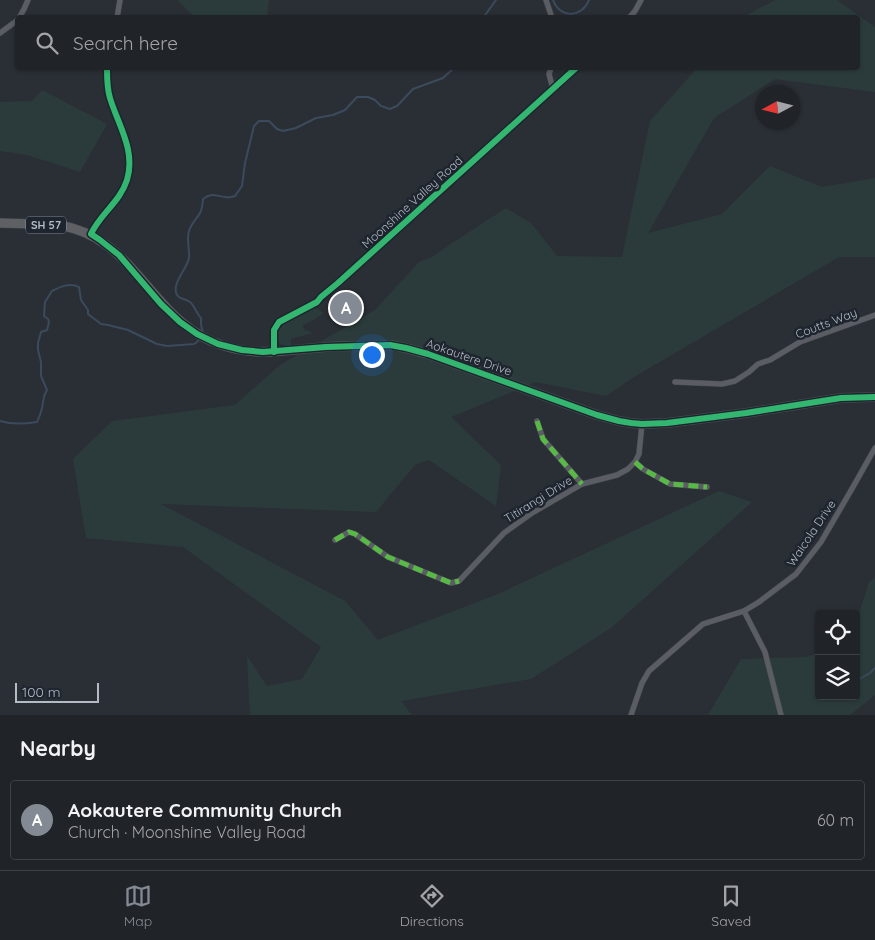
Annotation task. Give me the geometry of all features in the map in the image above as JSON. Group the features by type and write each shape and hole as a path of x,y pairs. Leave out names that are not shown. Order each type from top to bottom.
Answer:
{"highway":[{"name":"Aokautere Drive","path":"0,223 62,226 75,228 91,234 119,255 180,322 197,334 230,348 254,352 274,352 326,347 390,345 428,354 597,415 619,421 642,424 667,423 746,413 856,396 875,397"}],"street":[{"path":"20,15 28,0"},
{"path":"118,15 120,0"},
{"path":"546,0 551,15"},
{"path":"630,15 641,0"},
{"path":"0,32 15,22"},
{"path":"91,234 120,195 127,179 130,161 127,142 110,97 107,70"},
{"path":"550,70 549,74 553,89"},
{"name":"Moonshine Valley Road","path":"274,352 274,330 279,322 317,302 574,70"},
{"name":"Coutts Way","path":"675,382 722,384 735,381 758,364 770,360 800,342 875,315"},
{"path":"537,420 543,439 582,484"},
{"path":"642,424 639,454 635,462 642,469 670,484 707,488"},
{"name":"Waicola Drive","path":"631,715 642,683 649,671 703,624 744,611 796,574 820,542 875,448"},
{"name":"Titirangi Drive","path":"335,540 349,532 355,534 388,557 451,583 459,581 504,533 532,513 582,484 617,475 628,469 635,462"},
{"path":"744,611 765,652 781,715"}],"shaded area":[{"path":"177,0 269,0 267,15 193,15"},
{"path":"775,0 837,0 858,15 747,15"},
{"path":"860,16 875,27 875,92 775,79 766,85 755,85 755,92 714,118 648,233 722,214 770,166 822,187 875,178 875,257 839,257 634,377 606,396 536,382 451,417 501,465 496,506 429,460 415,465 376,512 161,504 345,601 378,640 498,594 719,491 752,502 611,628 531,679 401,701 412,715 250,715 247,656 267,686 302,679 321,647 183,547 86,538 73,459 112,421 235,405 280,365 375,310 419,262 434,256 506,208 531,223 557,256 622,257 650,121 695,70 860,70"},
{"path":"42,90 107,124 80,172 27,155 0,151 0,102 32,101"},
{"path":"312,308 318,309 323,313 302,326 305,330 313,333 291,339 291,346 279,343 276,334 282,324"},
{"path":"875,577 875,695 850,715 708,715 741,659 808,657 815,654 815,700 860,700 860,610 869,582"}],"waterway":[{"path":"485,15 496,0"},
{"path":"553,0 561,11 571,14 581,10 589,0"},
{"path":"203,333 201,318 193,305 178,296 176,291 176,286 189,258 189,231 201,211 203,199 212,195 235,196 242,186 245,163 254,126 259,121 269,121 277,129 283,131 296,128 316,118 333,115 345,110 357,97 368,97 375,100 381,106 390,109 397,106 413,89 443,78 452,70"},
{"path":"0,421 23,424 37,422 47,390 41,376 38,343 41,332 47,330 49,322 44,316 45,302 52,291 58,288 69,285 79,287 81,300 88,310 88,314 101,324 128,330 157,344 167,346 194,344 201,337"},
{"path":"860,679 875,668"}],"marked path":[{"path":"537,421 543,439 582,484"},
{"path":"635,462 643,469 670,484 707,487"},
{"path":"335,540 349,532 355,534 388,557 451,583 459,581"}],"cycle path":[{"path":"107,70 109,94 128,148 129,169 127,180 120,195 99,220 91,234 119,255 161,304 180,322 197,334 218,344 242,350 263,352 326,347 390,345 406,348 428,354 597,415 619,421 642,424 667,423 746,413 841,398 875,397"},
{"path":"274,352 274,330 279,322 317,302 574,70"}],"place":[{"name":"Aokautere Community Church","path":"346,308"}]}
